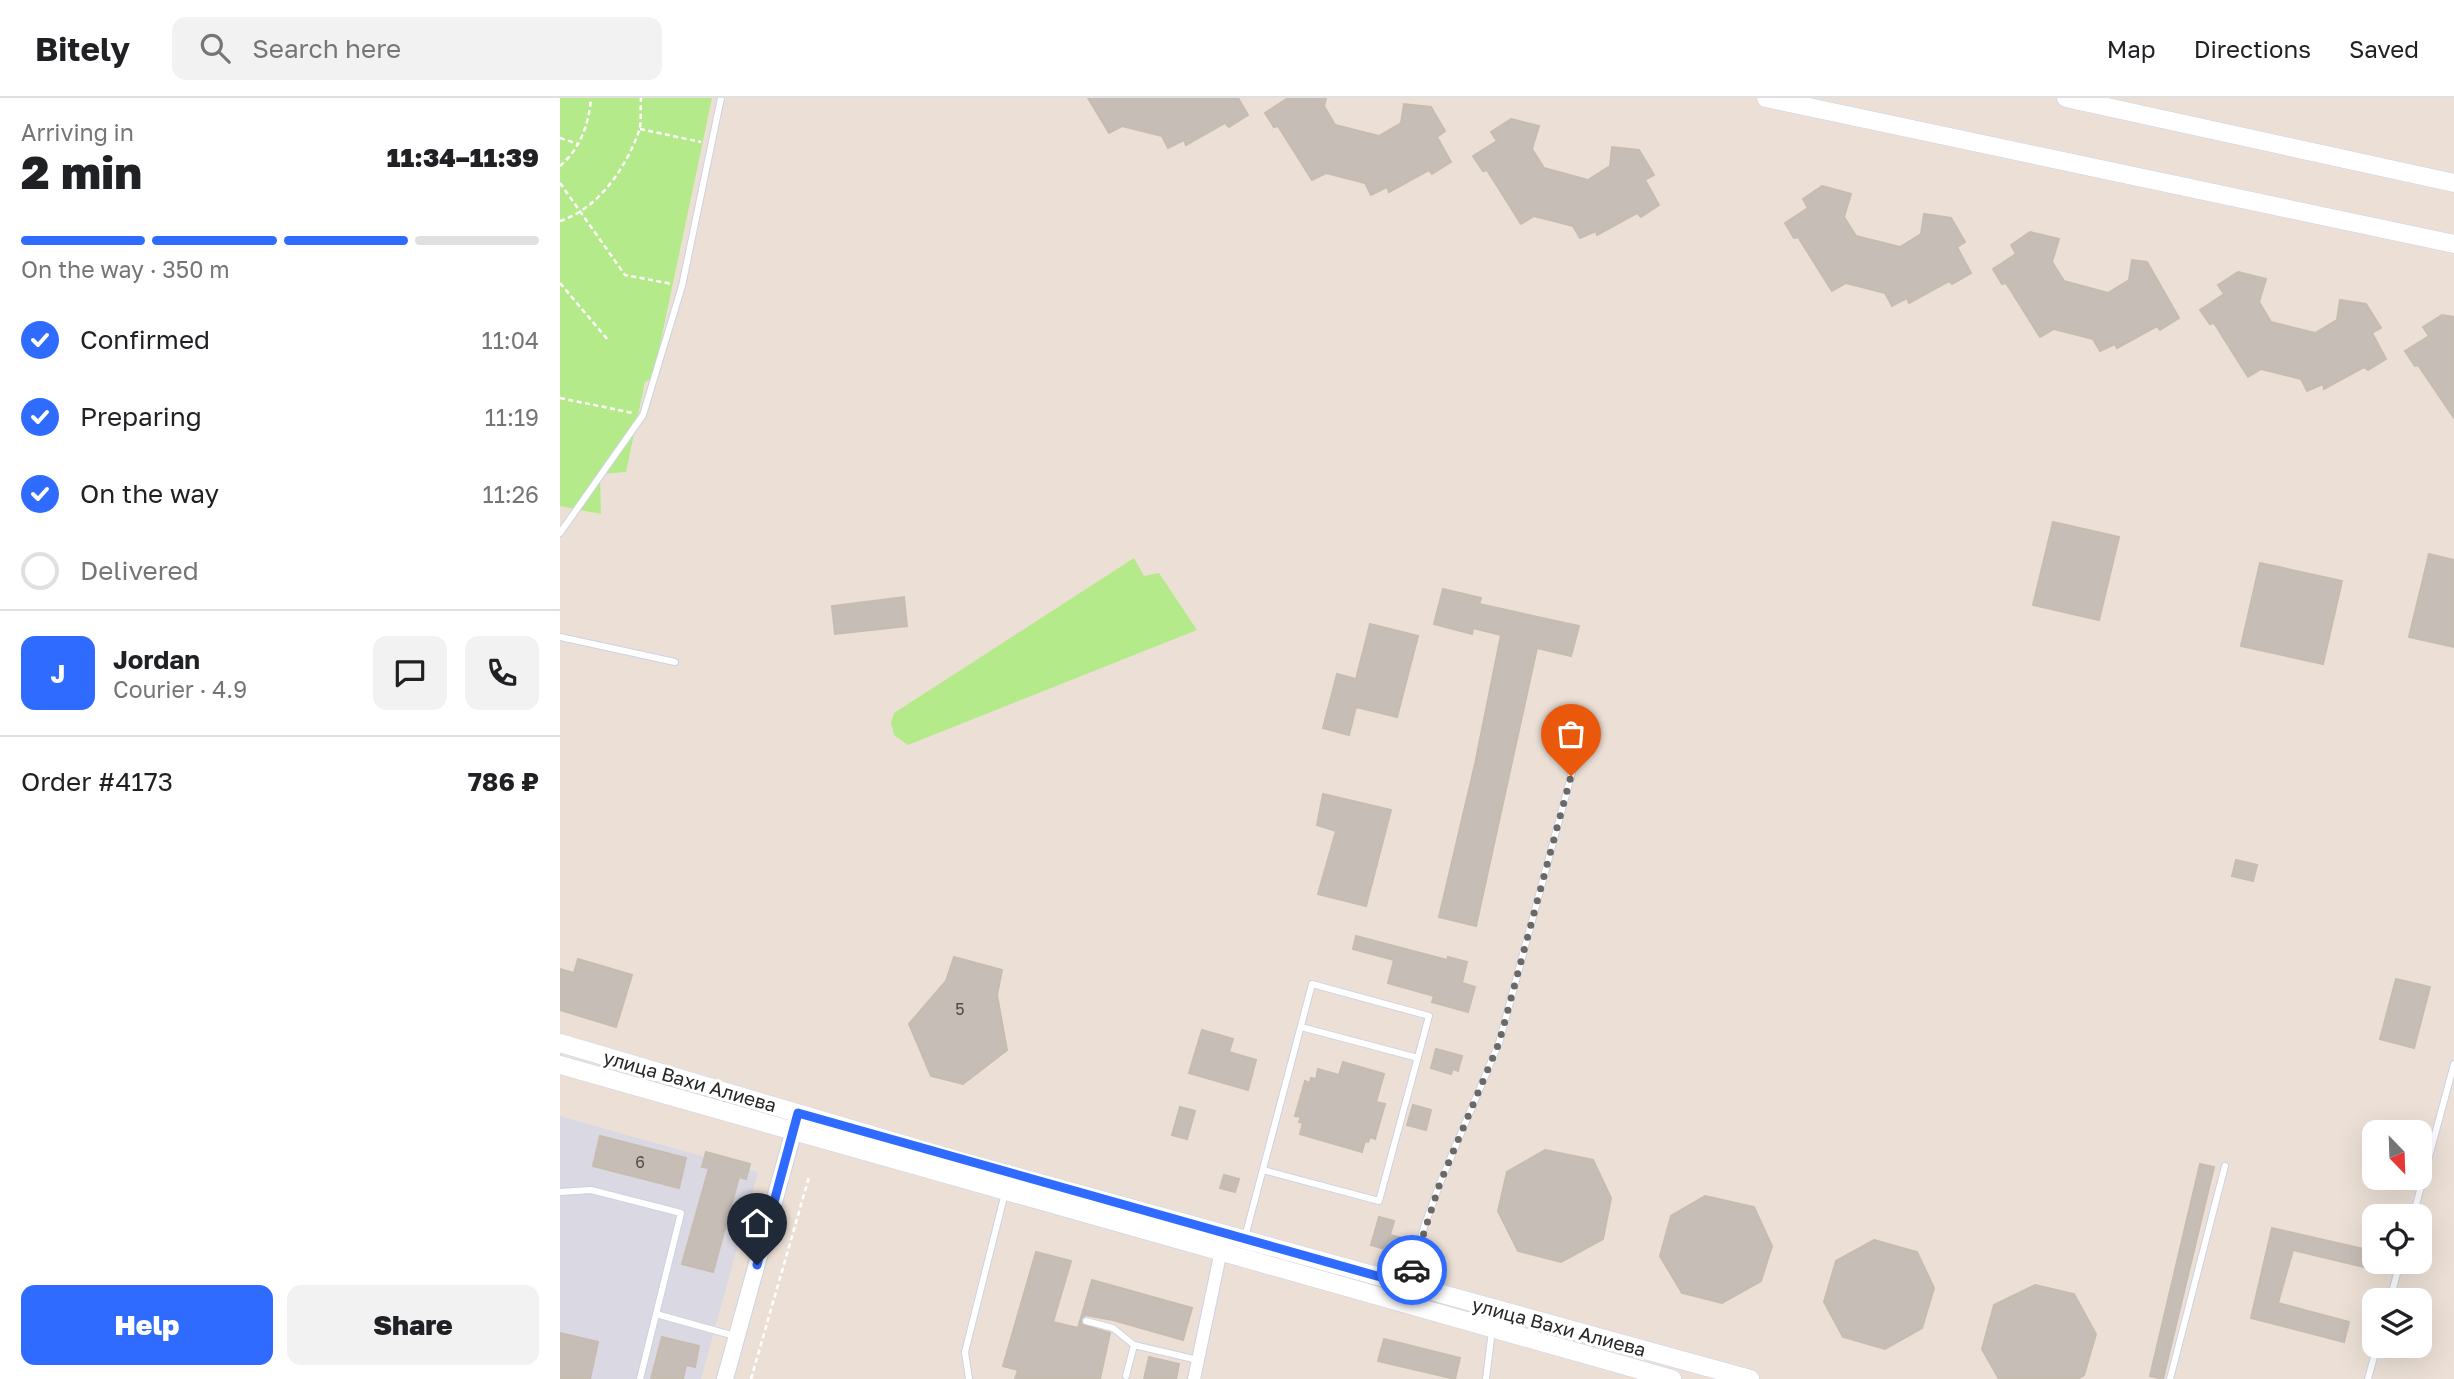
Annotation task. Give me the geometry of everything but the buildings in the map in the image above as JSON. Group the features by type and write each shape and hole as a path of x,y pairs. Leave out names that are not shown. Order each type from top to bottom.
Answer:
{"main road":[{"path":"1766,98 2454,244"},
{"path":"2066,98 2454,183"},
{"name":"улица Вахи Алиева","path":"560,1043 953,1159 1245,1237 1751,1379"},
{"name":"улица Вахи Алиева","path":"560,1065 1672,1379"}],"street":[{"path":"726,1379 798,1113"},
{"path":"1194,1379 1225,1232"}],"lane":[{"path":"560,533 643,415 682,286 721,98"},
{"path":"560,637 676,662"},
{"path":"1409,1285 1424,1227 1440,1183 1499,1043 1578,750"},
{"path":"1245,1237 1312,984 1429,1016 1378,1201 1263,1170"},
{"path":"1301,1027 1418,1058"},
{"path":"2416,1204 2454,1064"},
{"path":"2170,1379 2225,1166"},
{"path":"560,1192 591,1191 681,1213 640,1379"},
{"path":"969,1379 965,1352 1006,1191"},
{"path":"656,1314 737,1336"},
{"path":"1086,1321 1113,1328 1134,1345 1198,1360"},
{"path":"1486,1379 1493,1328"},
{"path":"1126,1377 1134,1345"},
{"path":"2368,1379 2374,1358"}],"path":[{"path":"560,166 578,144 590,118 591,98"},
{"path":"560,221 581,210 604,192 623,165 640,129 641,98"},
{"path":"640,129 711,144"},
{"path":"560,138 578,144"},
{"path":"560,183 625,275 682,286"},
{"path":"560,283 608,341"},
{"path":"560,398 643,415"},
{"path":"751,1379 809,1177"}],"shaded area":[{"path":"560,1116 758,1172 701,1379 560,1379"}],"green space":[{"path":"560,98 712,98 653,378 645,382 626,472 600,474 601,514 560,506"},
{"path":"1134,558 1144,576 1159,573 1197,630 908,745 894,735 891,723 894,713"}],"way so far":[{"path":"1412,1270 1440,1183 1499,1043 1571,776"}],"route":[{"path":"757,1265 798,1113 953,1159 1245,1237 1409,1285 1412,1270"}]}
